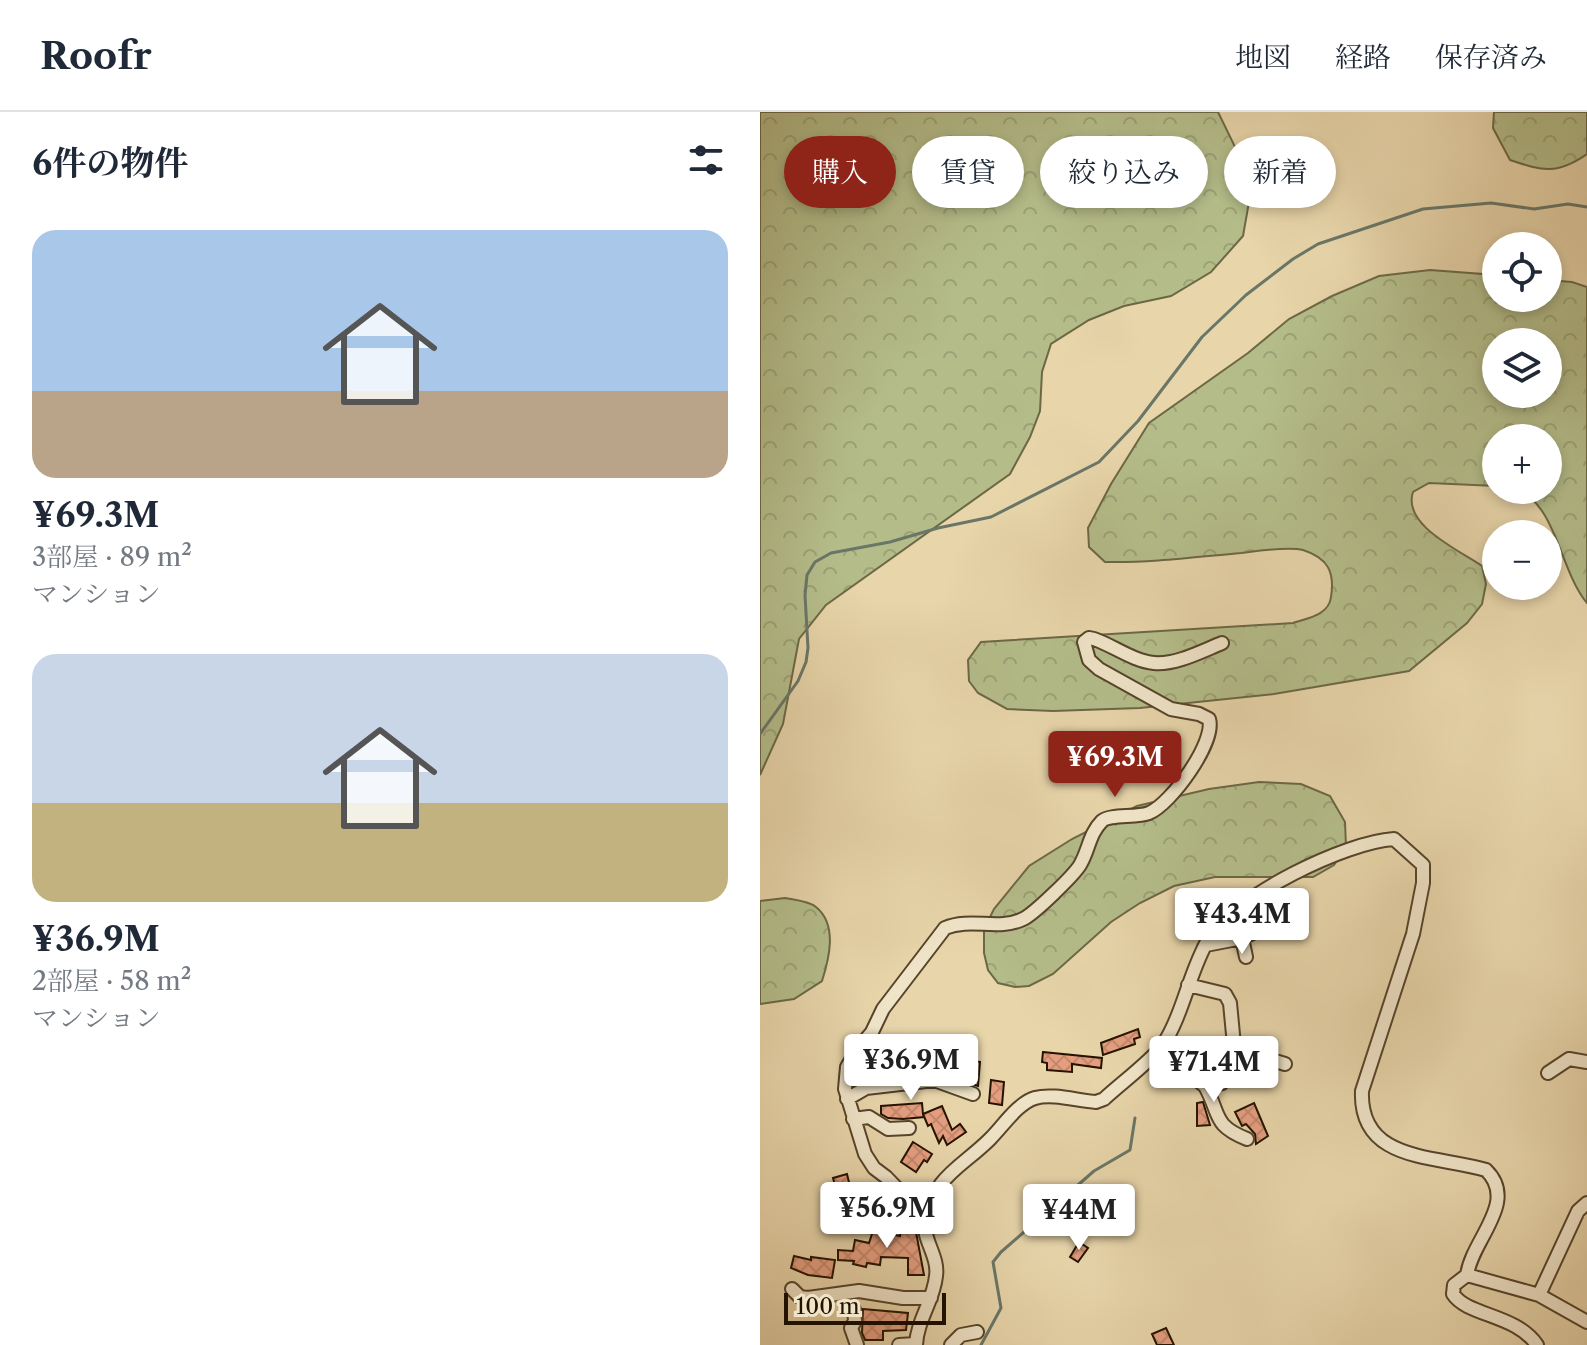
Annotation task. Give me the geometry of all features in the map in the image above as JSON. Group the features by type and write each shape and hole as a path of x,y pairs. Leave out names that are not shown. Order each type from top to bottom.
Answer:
{"street":[{"path":"899,1345 916,1344 917,1328 931,1298 937,1266 924,1227 904,1194 874,1168 865,1154 847,1099 847,1067 872,1032 883,1009 945,928 959,922 1007,925 1026,918 1079,867 1090,837 1103,820 1108,817 1139,816 1153,811 1193,768 1210,728 1209,719 1171,709 1099,669 1089,660 1084,642 1094,639 1153,663 1187,656 1222,643"},
{"path":"924,1227 934,1194 951,1170 987,1142 1024,1105 1044,1097 1096,1102 1104,1099 1160,1048 1171,1031 1206,945 1228,916 1294,871 1373,841 1394,839 1423,865 1423,883 1413,934 1362,1091 1362,1104 1370,1129 1390,1146 1408,1154 1471,1165 1486,1170 1493,1177 1500,1196 1497,1209 1468,1264 1467,1275 1454,1285 1453,1294 1456,1299 1515,1325 1537,1345"},
{"path":"1206,945 1242,938 1265,927"},
{"path":"1242,938 1246,957"},
{"path":"1188,985 1225,994 1230,1003 1234,1045 1205,1086"},
{"path":"1160,1048 1177,1059 1189,1075 1205,1086 1219,1122 1247,1139"},
{"path":"1205,1086 1222,1083 1237,1061 1246,1058 1261,1056 1285,1064"},
{"path":"1548,1073 1569,1059 1587,1062"},
{"path":"847,1099 866,1088 926,1081 937,1081 973,1094"},
{"path":"853,1119 869,1117 888,1129 909,1128"},
{"path":"1539,1295 1578,1211 1587,1203"},
{"path":"1467,1275 1539,1295 1587,1322"},
{"path":"792,1289 800,1297 808,1298 859,1291 903,1298 931,1298"},
{"path":"854,1309 855,1321 851,1328 857,1345"},
{"path":"951,1345 961,1335 977,1332"}],"green space":[{"path":"760,112 1218,112 1230,136 1224,136 1224,208 1248,208 1243,236 1211,272 1171,296 1124,306 1089,320 1051,344 1042,372 1040,411 1010,474 826,605 799,639 783,724 760,775"},
{"path":"1494,112 1587,112 1587,154 1567,165 1550,169 1510,160 1493,128"},
{"path":"1430,270 1482,274 1482,312 1562,312 1562,281 1587,287 1587,603 1562,553 1562,520 1547,520 1536,504 1562,504 1562,424 1482,424 1482,485 1429,483 1413,492 1412,504 1424,526 1482,566 1482,604 1467,623 1409,671 1274,694 1140,708 1007,709 978,693 969,681 968,660 981,642 1293,623 1317,615 1326,608 1331,597 1332,580 1328,567 1312,553 1281,549 1139,562 1105,562 1089,547 1088,528 1149,423 1248,353 1289,319 1379,276"},
{"path":"1259,782 1301,784 1330,796 1345,822 1346,847 1334,865 1313,877 1215,877 1174,886 1111,922 1053,974 1029,986 998,983 988,970 984,929 994,909 1029,866 1072,839 1137,806 1209,789"},
{"path":"785,898 809,903 823,914 830,942 827,963 822,981 794,999 760,1004 760,901"}],"building":[{"path":"1138,1029 1140,1037 1134,1039 1135,1044 1103,1055 1101,1043"},
{"path":"1043,1052 1102,1058 1101,1068 1072,1064 1072,1072 1047,1070 1047,1063 1042,1062"},
{"path":"962,1060 980,1062 978,1086 957,1079"},
{"path":"991,1080 1004,1082 1002,1105 989,1103"},
{"path":"1203,1102 1210,1125 1197,1126 1197,1103"},
{"path":"922,1103 924,1117 888,1118 881,1114 881,1106"},
{"path":"1254,1103 1268,1136 1256,1144 1255,1134 1246,1124 1242,1126 1235,1112"},
{"path":"942,1106 952,1130 960,1124 966,1132 947,1145 943,1136 939,1143 923,1114"},
{"path":"913,1142 932,1154 916,1172 901,1162"},
{"path":"847,1174 851,1191 868,1188 871,1210 856,1212 855,1208 834,1213 831,1203 839,1201 833,1178"},
{"path":"900,1226 914,1227 924,1275 908,1275 908,1258 881,1257 880,1265 867,1263 866,1267 853,1264 854,1261 838,1260 838,1250 853,1251 855,1240 869,1243 873,1231 900,1236"},
{"path":"1079,1242 1088,1248 1078,1262 1070,1257"},
{"path":"794,1256 835,1260 832,1278 808,1275 791,1268"},
{"path":"863,1309 908,1313 906,1330 883,1331 883,1340 865,1340 862,1333"},
{"path":"1166,1328 1174,1345 1157,1345 1152,1334"}],"waterway":[{"path":"760,734 798,681 806,662 805,595 807,575 815,562 831,553 991,517 1099,462 1138,421 1202,337 1246,295 1318,244 1423,209 1491,203 1534,209 1568,204 1587,207"},
{"path":"981,1345 1001,1308 993,1262 1094,1171 1130,1150 1135,1118"}]}
